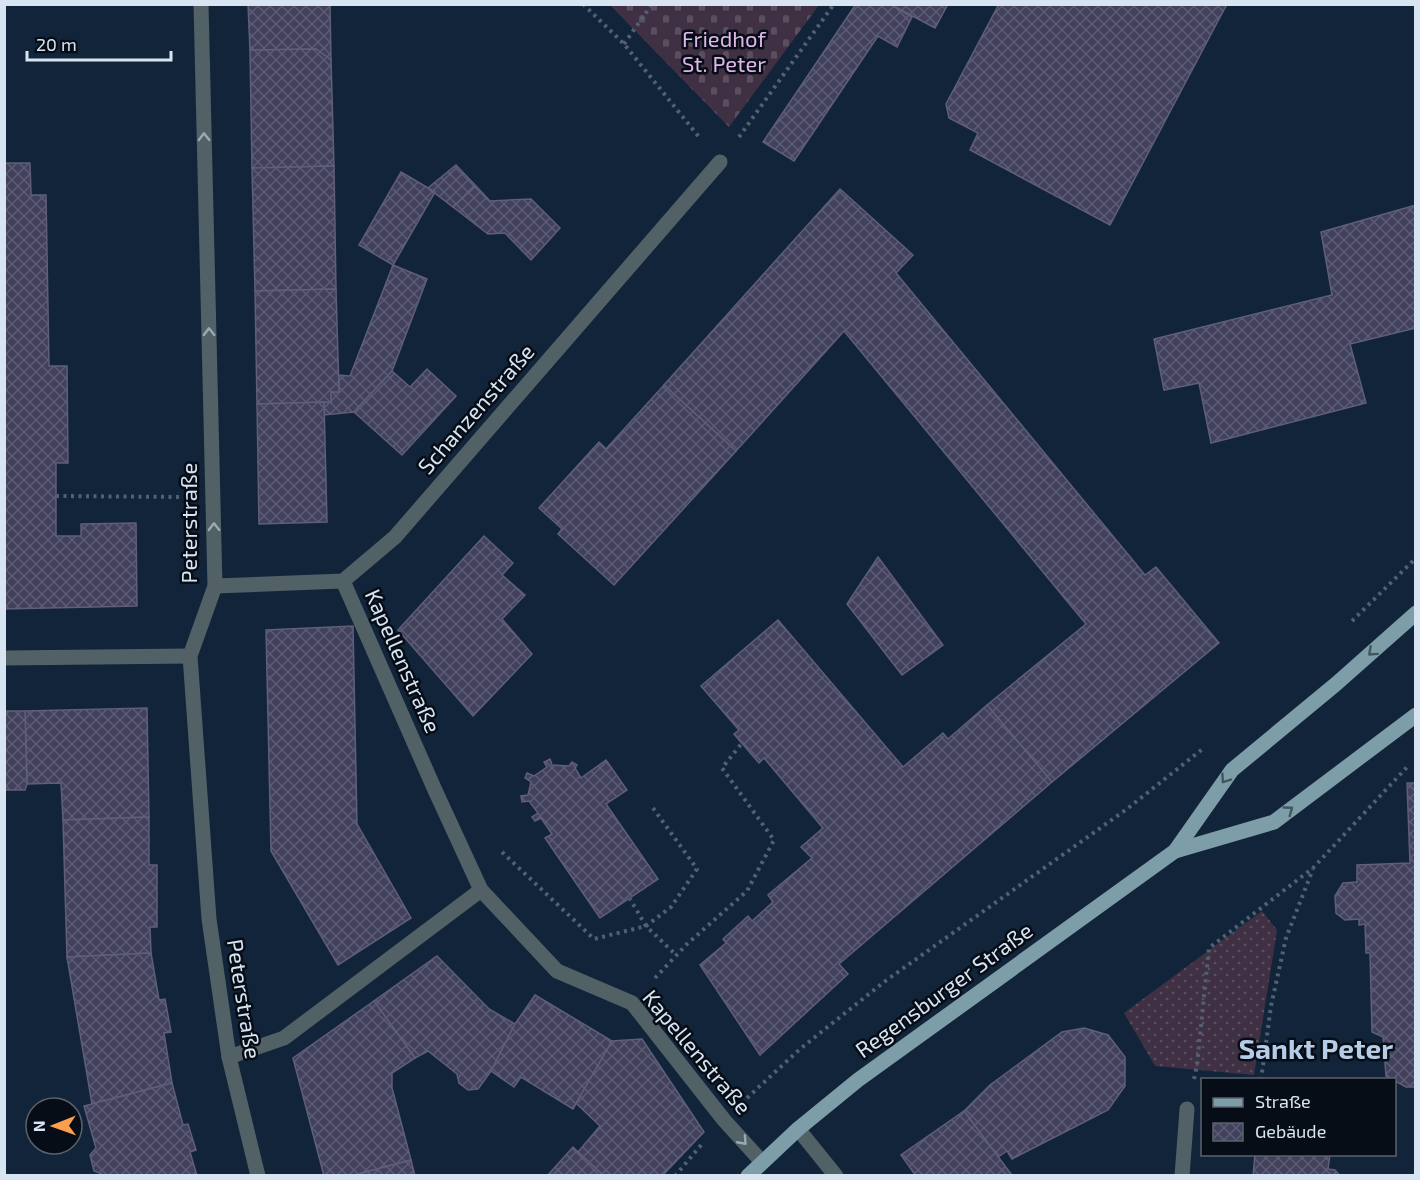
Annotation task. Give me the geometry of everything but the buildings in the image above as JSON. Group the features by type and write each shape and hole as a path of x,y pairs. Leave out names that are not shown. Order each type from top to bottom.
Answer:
{"main road":[{"name":"Regensburger Straße","path":"748,1176 798,1129 858,1080 1175,851 1232,770 1336,684 1416,613"},
{"name":"Regensburger Straße","path":"1175,851 1274,822 1416,715"}],"street":[{"name":"Peterstraße","path":"201,4 215,586 190,656 208,919 229,1057 258,1176"},
{"name":"Schanzenstraße","path":"343,581 395,537 720,162"},
{"path":"215,586 343,581"},
{"name":"Kapellenstraße","path":"343,581 481,890 557,971 632,1003 724,1120 762,1162"},
{"path":"4,658 190,656"},
{"path":"229,1057 284,1038 481,890"},
{"path":"1182,1176 1187,1109"},
{"path":"798,1129 836,1176"}],"path":[{"path":"583,4 624,44 720,162 834,4"},
{"path":"624,44 652,4"},
{"path":"56,496 213,497"},
{"path":"1350,624 1416,558"},
{"path":"778,1070 800,1049 884,982 1127,809 1211,742"},
{"path":"632,1003 687,944 747,891 774,840 722,768 742,743"},
{"path":"1187,1109 1197,1065 1209,948 1313,868 1413,761"},
{"path":"501,851 594,939 646,926 671,907 697,869 653,808"},
{"path":"1261,1078 1271,1006 1286,938 1313,868"},
{"path":"630,899 646,926 676,955"}],"green space":[{"name":"Friedhof St. Peter","path":"610,5 819,5 729,127"},
{"path":"1262,911 1277,930 1254,1075 1155,1066 1124,1013"}],"district":[{"name":"Sankt Peter","path":"1316,1049"}]}
